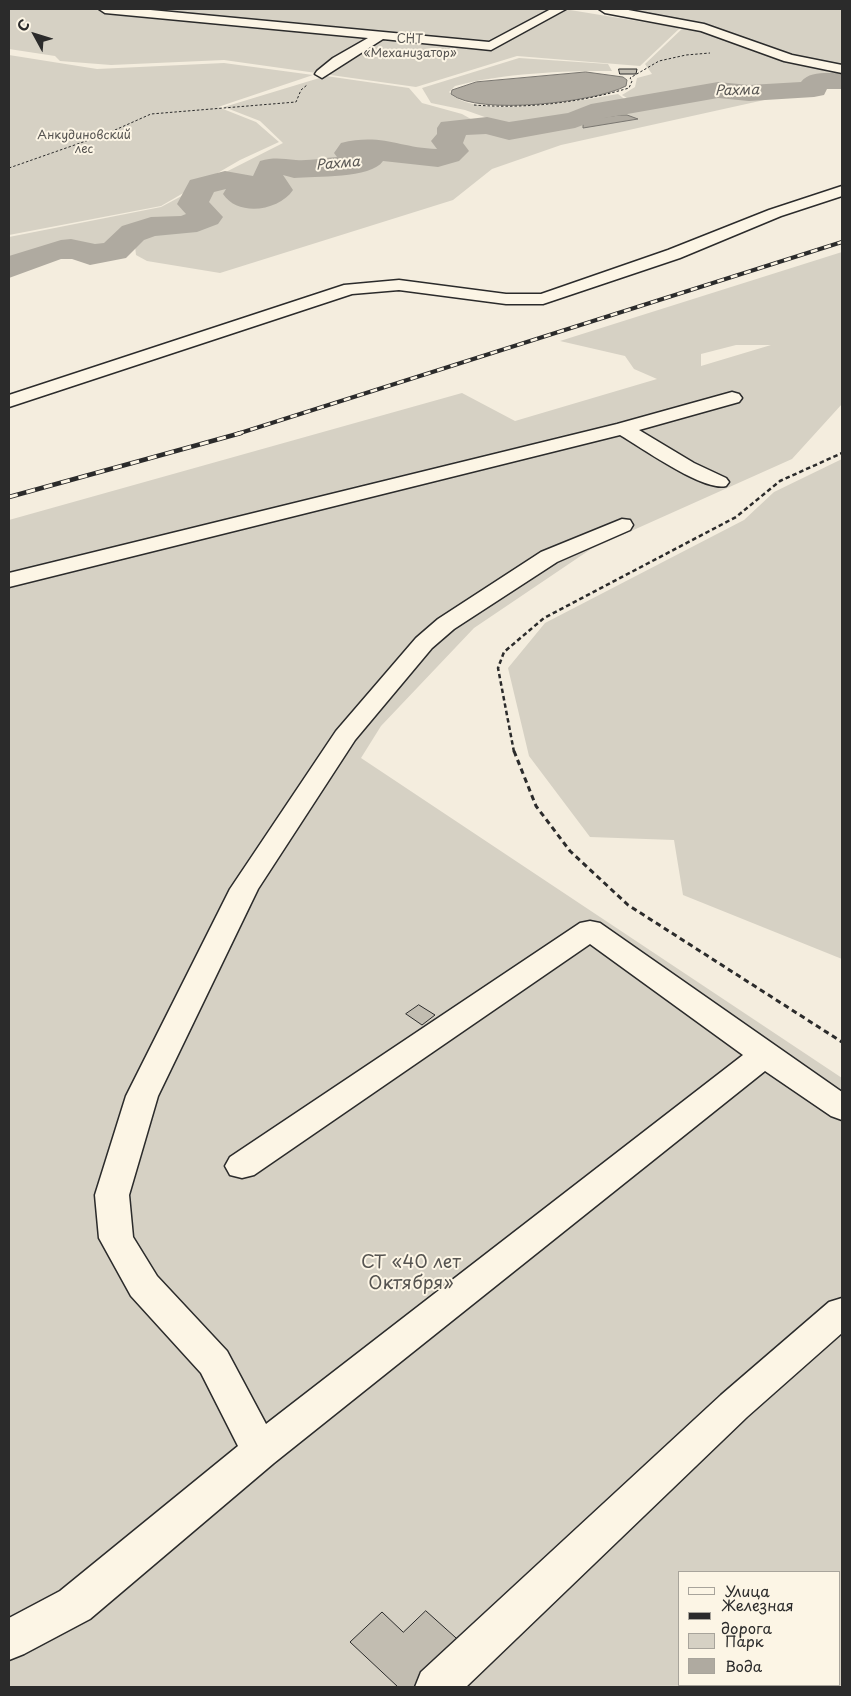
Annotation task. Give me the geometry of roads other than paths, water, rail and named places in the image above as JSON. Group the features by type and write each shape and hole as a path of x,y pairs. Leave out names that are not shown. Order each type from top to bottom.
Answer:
{"street":[{"path":"105,9 491,46 560,9"},
{"path":"605,9 704,28 789,58 842,69"},
{"path":"322,74 338,61 382,35"},
{"path":"9,402 350,289 399,285 506,299 543,299 664,257 776,213 842,191"},
{"path":"9,580 623,428 732,398"},
{"path":"623,428 687,467 719,482"},
{"path":"260,1451 214,1362 144,1286 116,1238 112,1195 142,1096 244,889 345,736 424,643 446,624 549,558 622,525"},
{"path":"242,1166 590,930 764,1055 842,1108"},
{"path":"9,1640 74,1605 260,1451 764,1055"},
{"path":"436,1687 734,1406 842,1312"}],"water":[{"path":"586,72 623,77 627,80 626,86 590,97 537,104 486,104 465,101 451,94 452,90 476,82"},
{"path":"627,115 638,119 583,128 583,121 587,119"}],"waterway":[{"name":"Рахма","path":"9,268 38,256 61,250 81,250 90,255 114,251 133,233 151,227 186,225 207,217 193,204 201,186 214,182 225,180 243,182 250,185 238,194 259,200 269,197 278,190 267,178 271,167 285,166 294,169 363,164 369,161 349,153 351,149 378,147 392,149 389,154 438,158 449,155 454,151 445,141 452,138 451,128 487,125 509,131 575,120 591,112 718,90 749,93 814,89 813,84 816,83 842,81"}],"railway":[{"path":"237,434 842,242"},
{"path":"9,497 241,433"}],"park label":[{"name":"СНТ «Механизатор»","path":"410,47"},
{"name":"Анкудиновский лес","path":"84,143"},
{"name":"СТ «40 лет Октября»","path":"411,1273"}]}
